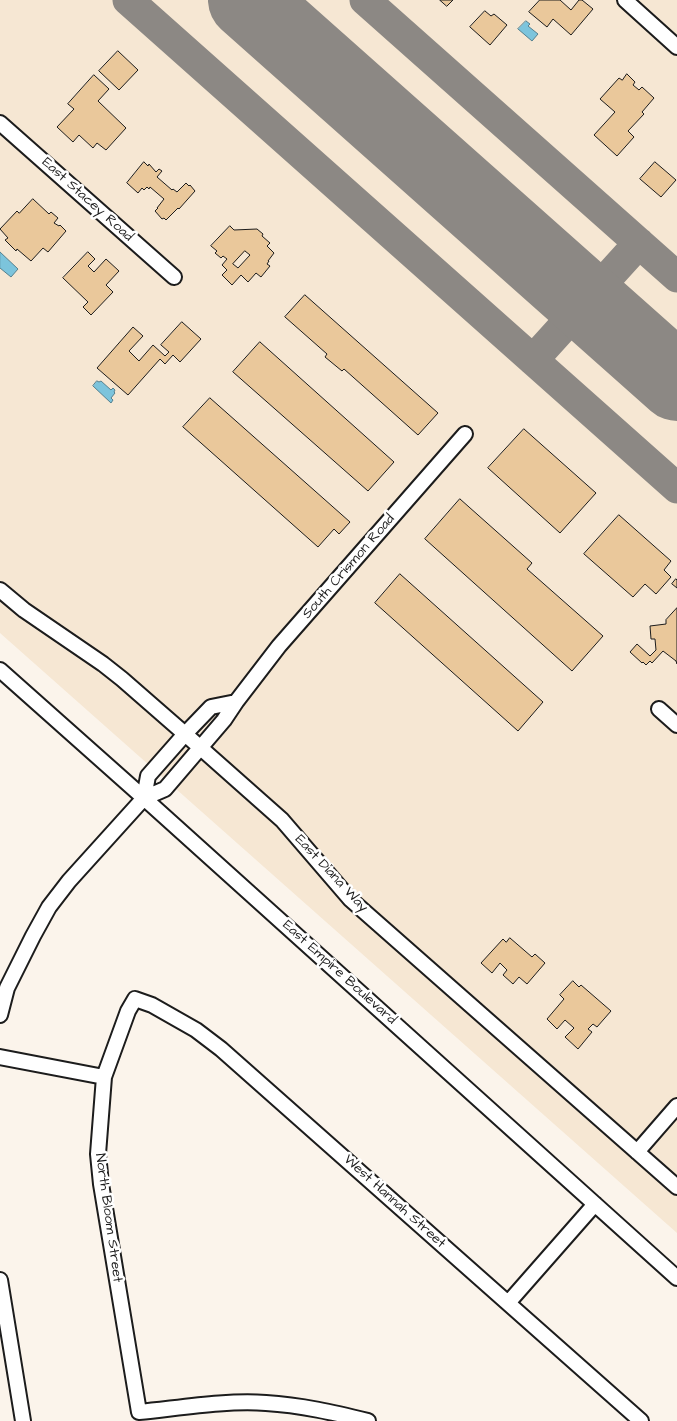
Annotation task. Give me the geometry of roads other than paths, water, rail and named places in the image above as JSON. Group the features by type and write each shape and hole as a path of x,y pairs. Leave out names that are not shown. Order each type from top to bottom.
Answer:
{"street":[{"path":"625,0 677,46"},
{"name":"East Stacey Road","path":"0,123 174,277"},
{"name":"South Crismon Road","path":"144,798 165,789 224,720 279,646 465,434"},
{"name":"East Diana Way","path":"0,590 24,610 116,674 200,747 282,820 350,899 677,1188"},
{"name":"East Empire Boulevard","path":"0,670 677,1278"},
{"path":"0,1015 7,988 50,907 69,881 144,798 148,776 211,707 236,702"},
{"path":"659,709 677,725"},
{"name":"North Bloom Street","path":"136,999 128,1011 104,1077 98,1154 101,1184 139,1412 231,1403 265,1403 322,1410 368,1421"},
{"name":"West Hannah Street","path":"136,999 152,1005 196,1030 221,1049 641,1421"},
{"path":"0,1057 104,1077"},
{"path":"637,1152 677,1106"},
{"path":"508,1303 595,1204"},
{"path":"0,1280 22,1421"}],"water":[{"path":"526,21 530,24 528,26 538,34 532,41 518,29"},
{"path":"0,252 18,269 11,277 0,268"},
{"path":"97,381 101,381 111,390 113,388 115,390 111,403 93,386"}]}
